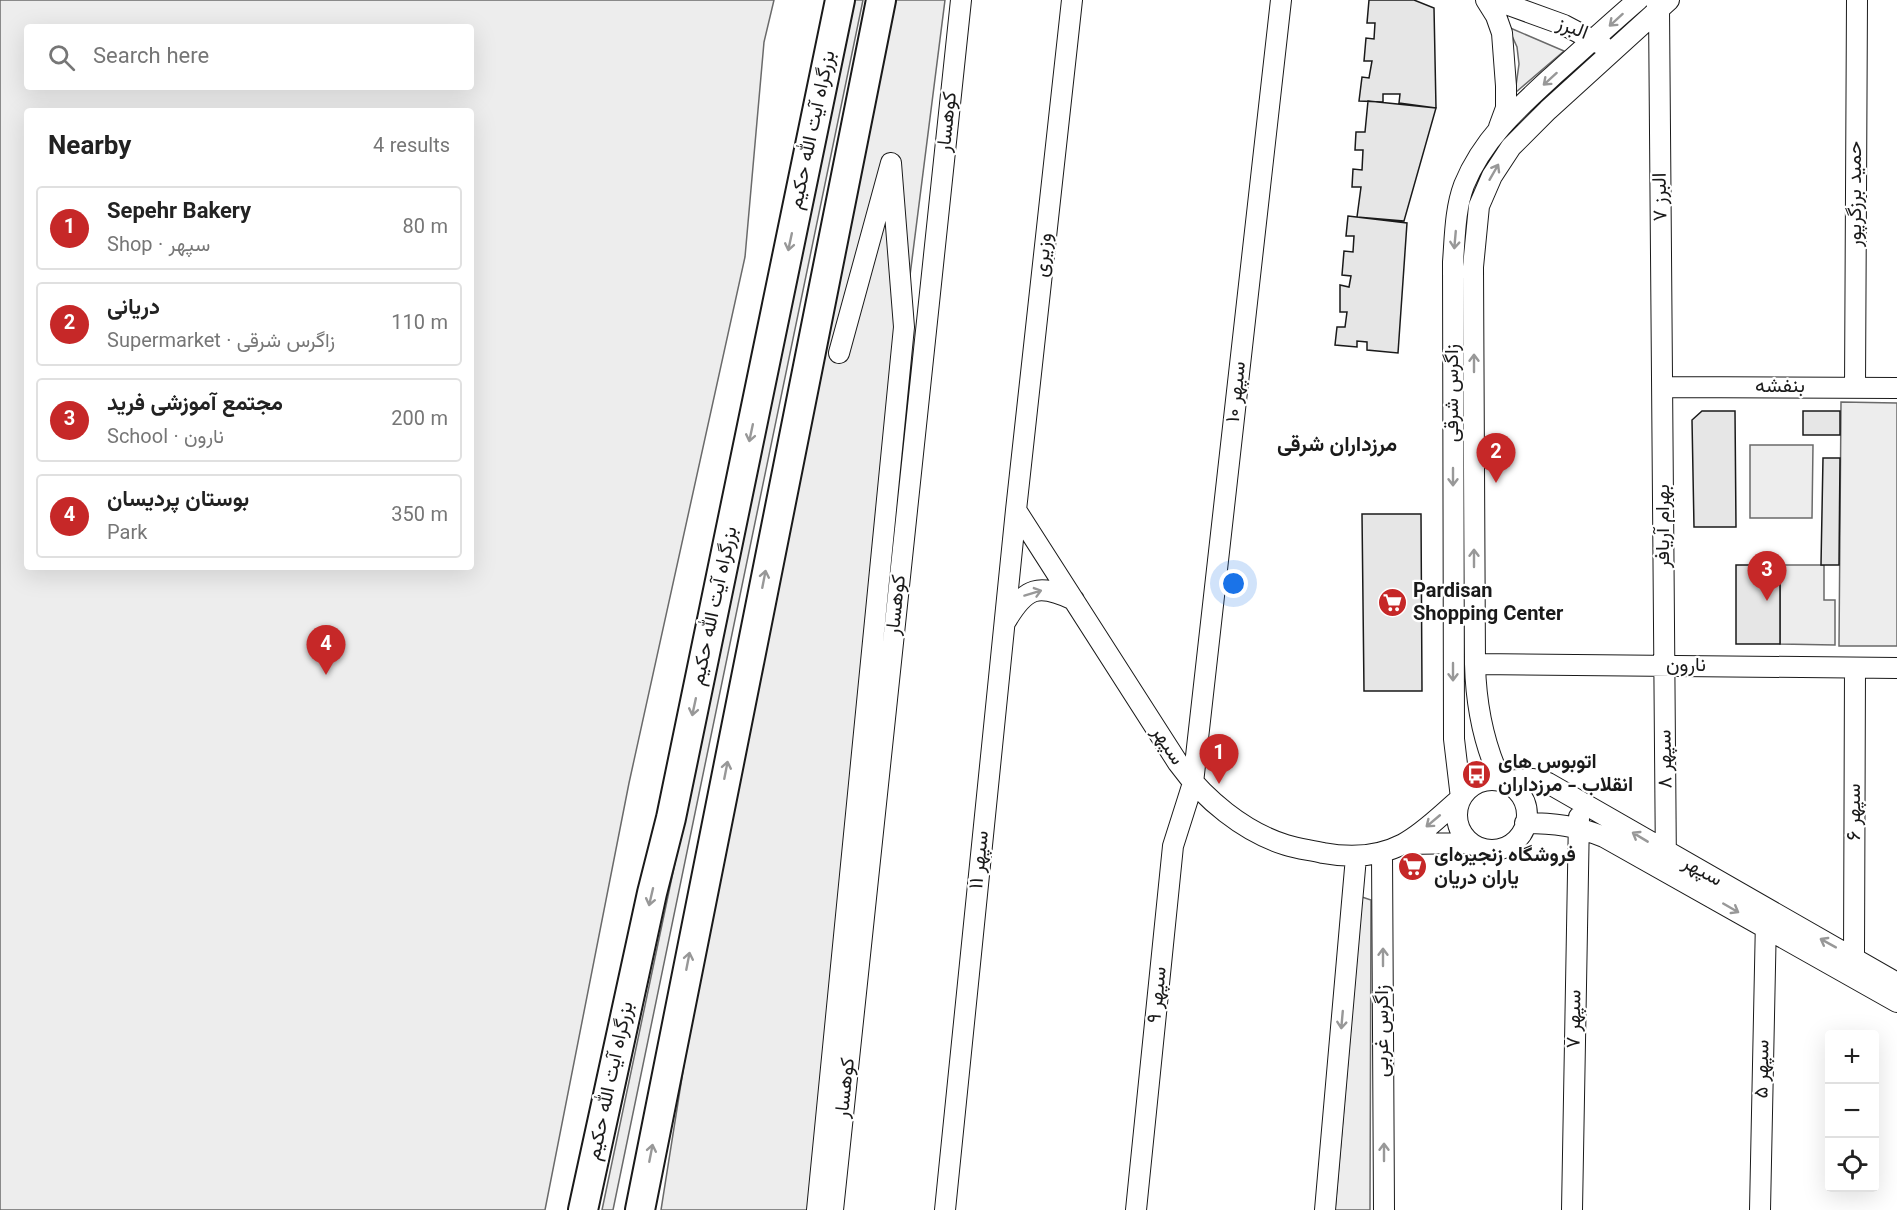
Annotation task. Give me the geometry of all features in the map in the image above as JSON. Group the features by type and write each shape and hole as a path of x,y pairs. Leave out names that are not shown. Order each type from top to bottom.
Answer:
{"highway":[{"name":"بزرگراه آیت الله حکیم","path":"583,1210 652,893 671,818 840,0"},
{"name":"بزرگراه آیت الله حکیم","path":"640,1210 881,0"}],"street":[{"name":"کوهسار","path":"833,1210 961,0"},
{"name":"وزیری","path":"1016,510 1072,0"},
{"name":"سپهر ۱۰","path":"1194,783 1281,0"},
{"path":"1486,0 1496,16 1502,33 1505,61 1506,108 1499,128"},
{"name":"البرز","path":"1496,0 1564,25 1594,39 1638,0"},
{"name":"حمید برزگرپور","path":"1855,388 1857,0"},
{"path":"1594,39 1612,51 1661,3"},
{"name":"البرز ۷","path":"1661,3 1663,387"},
{"name":"زاگرس شرقی","path":"1461,798 1454,739 1453,262 1458,206 1464,186 1481,151 1499,128 1594,39"},
{"name":"زاگرس شرقی","path":"1502,781 1490,758 1476,693 1473,267 1479,206 1492,176 1511,147 1612,51"},
{"path":"817,1210 904,327 891,163 839,353"},
{"name":"بنفشه","path":"1663,387 1897,388"},
{"name":"بهرام آریافر","path":"1663,387 1665,666"},
{"name":"سپهر","path":"1016,510 1178,763 1194,783 1232,818 1273,840 1303,849 1356,857 1382,852 1404,844"},
{"name":"سپهر ۱۱","path":"945,1210 1016,510"},
{"path":"1005,623 1016,604 1032,591 1046,590 1074,600"},
{"name":"نارون","path":"1475,664 1897,668"},
{"name":"سپهر ۸","path":"1665,666 1666,862"},
{"name":"سپهر ۶","path":"1852,967 1856,668"},
{"path":"1454,739 1461,752 1467,756 1474,755 1479,751 1483,730"},
{"path":"1404,844 1461,798 1468,789 1478,782 1490,779 1510,784 1523,798 1527,808 1523,831 1516,841 1494,850 1471,843 1463,834 1458,823 1458,806 1461,798"},
{"name":"سپهر","path":"1502,781 1533,779 1548,783 1581,802 1765,928 1852,967 1897,982"},
{"name":"سپهر ۹","path":"1136,1210 1173,846 1194,783"},
{"name":"سپهر ۷","path":"1572,1210 1577,827 1581,802"},
{"name":"سپهر","path":"1526,823 1553,823 1577,827 1666,862 1766,908 1852,967 1897,1002"},
{"path":"1404,844 1471,843"},
{"name":"زاگرس غربی","path":"1382,852 1384,1210"},
{"name":"زاگرس غربی","path":"1325,1210 1356,857"},
{"name":"سپهر ۵","path":"1760,1210 1766,908"}],"shaded area":[{"path":"0,0 774,0 764,42 745,257 629,783 545,1210 0,1210"},
{"path":"852,0 863,0 613,1210 602,1210 749,511"},
{"path":"896,0 945,0 907,299 827,1210 661,1210 705,932"},
{"path":"1508,27 1564,51 1515,93 1519,64 1517,47"},
{"path":"1841,402 1897,403 1897,646 1839,646"},
{"path":"1750,445 1813,445 1812,518 1750,518"},
{"path":"1780,565 1824,565 1824,600 1835,600 1835,645 1780,644"},
{"path":"1362,897 1371,900 1370,1210 1335,1210"}],"building":[{"path":"1369,0 1414,0 1434,8 1436,108 1399,103 1400,94 1383,94 1383,102 1359,101 1362,77 1369,78 1372,61 1364,61 1366,38 1374,39 1375,23 1367,23"},
{"path":"1368,101 1436,108 1404,221 1357,217 1361,187 1352,187 1353,169 1362,170 1363,150 1355,150 1356,132 1365,132"},
{"path":"1348,216 1407,223 1398,353 1367,350 1367,342 1357,341 1357,347 1335,345 1337,327 1345,327 1347,312 1340,312 1340,285 1349,287 1351,276 1342,275 1344,251 1353,252 1354,236 1346,236"},
{"path":"1702,411 1735,411 1736,527 1694,527 1692,420"},
{"path":"1803,411 1840,411 1840,435 1803,435"},
{"path":"1823,458 1840,458 1839,565 1821,565"},
{"name":"Pardisan Shopping Center","path":"1362,514 1421,514 1422,691 1364,691"},
{"name":"Pardisan Shopping Center","path":"1362,514 1421,514 1422,691 1364,691"},
{"path":"1736,565 1780,565 1780,644 1736,644"}],"place":[{"name":"دریانی","path":"1496,483"},
{"name":"مجتمع آموزشی فرید","path":"1767,601"},
{"name":"Pardisan Shopping Center","path":"1392,603"},
{"name":"بوستان پردیسان","path":"326,675"},
{"name":"اتوبوس های انقلاب - مرزداران","path":"1477,775"},
{"name":"Sepehr Bakery","path":"1219,784"},
{"name":"فروشگاه زنجیره‌ای یاران دریان","path":"1413,867"}],"district":[{"name":"مرزداران شرقی","path":"1337,445"}]}
